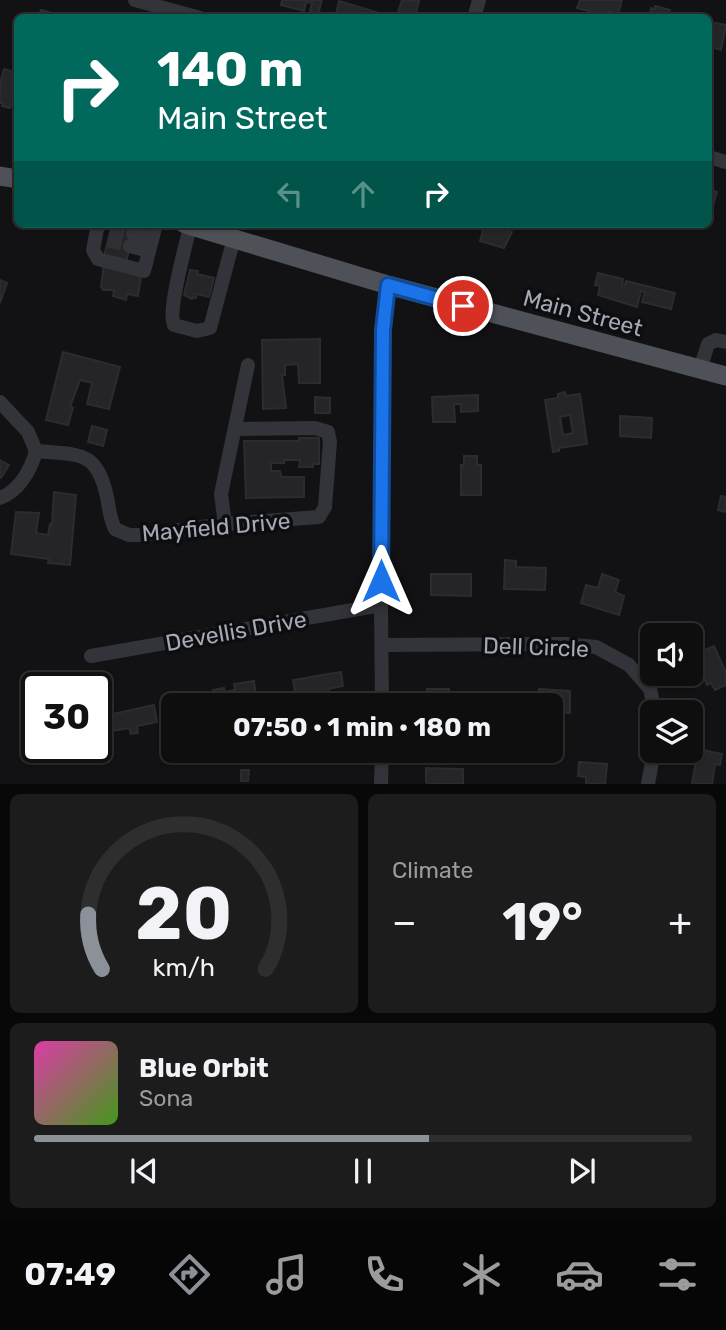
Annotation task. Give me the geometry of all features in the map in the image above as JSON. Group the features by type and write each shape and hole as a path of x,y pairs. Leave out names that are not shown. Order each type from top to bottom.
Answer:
{"main road":[{"name":"Main Street","path":"199,228 388,285 726,376"}],"street":[{"path":"135,0 167,4 191,14"},
{"path":"187,228 172,320 174,326 197,331 210,328 234,238"},
{"path":"102,231 93,250 98,259 144,271 152,238 131,240"},
{"path":"382,693 383,330 388,285"},
{"path":"700,369 708,344 716,340 726,342"},
{"path":"225,524 221,494 248,365"},
{"path":"0,402 28,432 36,451 31,469 9,495 0,498"},
{"name":"Mayfield Drive","path":"36,451 85,457 93,461 103,479 112,523 115,530 121,533 141,535 225,524 316,518 322,514 325,507 330,442 328,432 315,428 235,429"},
{"name":"Devellis Drive","path":"91,656 381,605"},
{"name":"Dell Circle","path":"383,645 565,644 596,647 629,665 650,689 652,700"},
{"path":"381,784 382,763"},
{"path":"648,784 652,763"}],"building":[{"path":"282,0 322,0 318,14 310,11 312,3 306,2 304,11 281,5"},
{"path":"402,0 419,1 416,14 398,12"},
{"path":"580,0 622,0 618,14 608,11 607,14 600,14 577,8"},
{"path":"339,1 382,14 336,14"},
{"path":"655,6 670,10 669,13 672,14 650,14 651,8 655,9"},
{"path":"41,10 55,14 40,14"},
{"path":"712,24 726,25 721,50 712,47"},
{"path":"4,69 14,72 14,106 11,105 10,108 0,103 0,83"},
{"path":"712,190 717,192 712,209"},
{"path":"111,228 134,231 126,262 104,256"},
{"path":"484,228 510,228 509,231 512,232 504,248 480,241"},
{"path":"104,264 141,276 138,296 127,294 126,300 113,296 114,290 103,290 101,287"},
{"path":"190,270 214,278 209,297 197,294 196,298 192,299 184,295"},
{"path":"598,273 623,279 622,284 625,285 626,281 675,293 671,309 642,302 645,292 641,291 637,307 598,295 600,286 595,285"},
{"path":"0,280 7,283 0,303"},
{"path":"320,339 320,383 299,383 298,364 285,365 285,375 282,375 286,408 263,409 262,340"},
{"path":"63,352 120,367 109,409 87,404 92,383 80,380 70,407 73,408 68,425 46,420"},
{"path":"558,394 580,394 587,444 559,448 559,451 553,452 545,400 558,398","holes":["570,415 573,433 563,435 560,417"]},
{"path":"478,395 478,411 461,412 461,404 454,404 455,422 433,422 432,397"},
{"path":"315,397 330,398 330,413 315,413"},
{"path":"620,416 652,418 651,438 620,436"},
{"path":"92,426 107,430 103,446 88,442"},
{"path":"299,438 319,438 319,464 299,467 300,460 284,460 284,463 271,463 271,471 280,471 281,477 304,477 304,497 246,498 244,441 299,441"},
{"path":"464,456 477,456 477,465 481,465 481,495 461,495 461,465 464,465"},
{"path":"0,460 9,465 1,478 0,477"},
{"path":"54,492 76,495 70,565 11,554 16,512 39,513 36,533 48,535 50,524 52,525"},
{"path":"721,496 726,497 726,512 718,510"},
{"path":"505,560 516,561 516,567 546,568 545,590 504,589"},
{"path":"431,574 471,574 471,596 431,595"},
{"path":"602,574 619,580 615,592 624,596 619,615 581,603 586,585 598,588"},
{"path":"714,646 726,673 726,685 715,690 711,683 707,685 703,675 703,651"},
{"path":"341,672 343,686 328,689 329,693 295,693 293,680"},
{"path":"254,681 256,693 213,693 213,690 224,688 225,692 235,690 234,684"},
{"path":"427,689 449,689 449,693 427,693"},
{"path":"539,689 570,691 570,713 563,713 563,693 538,693"},
{"path":"154,705 157,722 137,726 138,733 131,734 129,728 112,731 112,714"},
{"path":"703,750 722,754 720,765 715,764 712,784 692,784 696,763 703,763"},
{"path":"579,762 607,764 605,784 586,784 586,777 578,776"},
{"path":"426,768 463,769 463,784 428,784"},
{"path":"241,770 249,770 248,781 241,781"}],"tunnel":[{"path":"111,228 133,234"},
{"path":"108,240 130,246"}],"route":[{"path":"381,581 383,330 388,285 463,306"}]}
